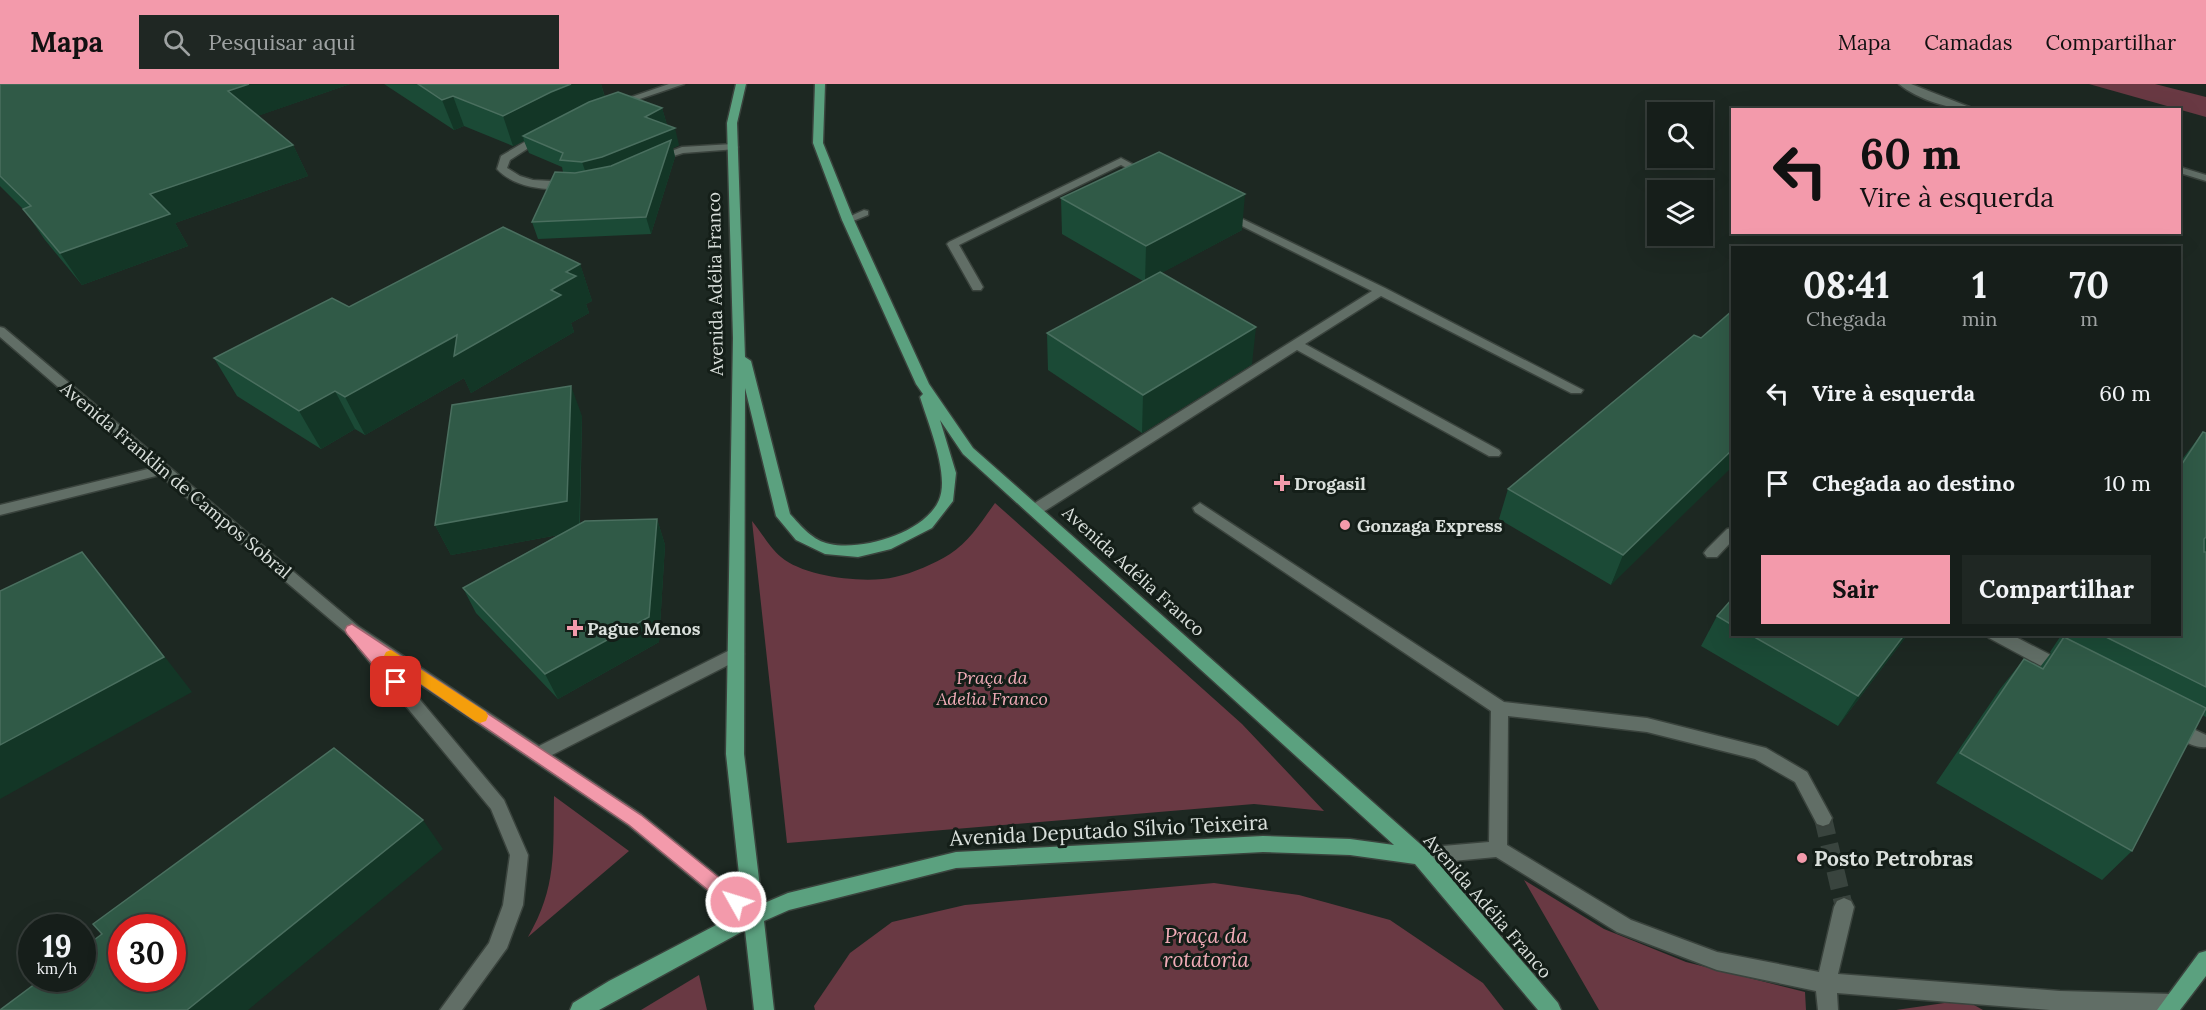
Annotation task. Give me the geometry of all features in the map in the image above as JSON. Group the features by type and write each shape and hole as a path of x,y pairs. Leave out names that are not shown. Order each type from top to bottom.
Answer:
{"main road":[{"name":"Avenida Adélia Franco","path":"741,84 732,123 739,338 735,754 764,1010"},
{"name":"Avenida Adélia Franco","path":"820,84 818,143 848,220 923,384 968,451 1420,856 1551,1010"},
{"path":"739,338 783,516 801,536 825,549 858,552 891,544 927,524 946,501 949,473 923,384"},
{"name":"Avenida Deputado Sílvio Teixeira","path":"580,1010 616,988 753,916 788,902 956,860 1263,844 1350,847 1420,856"},
{"path":"2169,1007 2206,960"}],"street":[{"path":"603,108 679,84"},
{"path":"1904,84 1926,95 1966,108"},
{"path":"549,132 505,158 502,169 510,177 527,182 577,185"},
{"path":"645,163 682,150 733,147"},
{"path":"977,287 953,244 1121,161 1162,182"},
{"path":"2181,170 2206,178"},
{"path":"1214,208 1576,390"},
{"path":"848,220 864,213"},
{"path":"1035,510 1381,291"},
{"name":"Avenida Franklin de Campos Sobral","path":"0,331 352,630 635,820 753,916"},
{"path":"1297,345 1494,453"},
{"path":"0,510 165,469"},
{"path":"1200,508 1500,708 1647,725 1760,753 1801,777 1823,818"},
{"path":"1712,553 1731,534"},
{"name":"Avenida Franklin de Campos Sobral","path":"352,630 498,805 519,855 513,905 497,948 450,1010"},
{"path":"1999,636 2078,677"},
{"path":"537,755 736,654"},
{"path":"1498,849 1500,708"},
{"path":"2161,720 2202,741"},
{"path":"1420,856 1498,849 1624,926 1717,961 1826,983 2169,1007"},
{"path":"1828,1010 1826,983 1844,907"}],"green space":[{"path":"2089,84 2155,84 2206,97 2206,117 2181,110 2181,108"},
{"name":"Praça da Adelia Franco","path":"995,503 1242,724 1324,811 1254,804 787,843 752,521 781,557 804,570 852,579 883,579 916,571 950,554 969,537"},
{"path":"554,796 629,851 528,937 544,902 552,869"},
{"path":"1524,880 1604,929 1686,962 1805,992 1806,1010 1599,1010"},
{"name":"Praça da rotatoria","path":"1214,883 1299,895 1390,920 1483,983 1504,1010 815,1010 814,1006 850,953 892,922 965,905"},
{"path":"699,975 707,1010 641,1010"},
{"path":"1965,1000 1983,1010 1896,1010"}],"building":[{"path":"0,84 249,84 228,91 293,145 150,194 170,214 60,253 23,209 31,206 0,176"},
{"path":"418,84 571,84 503,116 453,96 442,100"},
{"path":"618,92 662,108 645,117 675,128 602,157 582,162 560,160 563,153 523,136 589,102"},
{"path":"671,140 646,217 532,222 555,172 575,173 611,166"},
{"path":"1159,152 1245,194 1146,246 1061,198"},
{"path":"503,227 580,264 566,272 576,276 551,290 561,295 454,356 457,335 345,397 335,391 299,411 214,358 332,298 349,307"},
{"path":"1160,272 1256,327 1143,395 1047,333"},
{"path":"1731,312 1731,451 1623,555 1508,489 1694,335 1701,338"},
{"path":"571,386 567,501 435,525 452,405"},
{"path":"2203,432 2206,433 2204,552 2206,552 2206,687 2104,636 2181,636 2181,465"},
{"name":"Pague Menos","path":"657,519 649,617 545,674 463,588 585,521"},
{"path":"82,552 164,657 0,745 0,591"},
{"path":"1731,600 1731,624 1717,616"},
{"path":"1753,636 1903,636 1858,696"},
{"path":"2064,637 2206,708 2132,851 1960,753 2024,659 2043,669"},
{"path":"334,748 423,820 187,1010 0,1010 24,992 96,992 96,938 102,934 96,927 96,922"}],"tunnel":[{"path":"1823,818 1844,907"}],"slow traffic":[{"path":"391,656 480,716"}],"place":[{"name":"Drogasil","path":"1282,483"},
{"name":"Gonzaga Express","path":"1345,525"},
{"name":"Pague Menos","path":"575,628"},
{"name":"Posto Petrobras","path":"1802,858"}],"route":[{"path":"396,682 352,630 635,820 736,902"}]}
